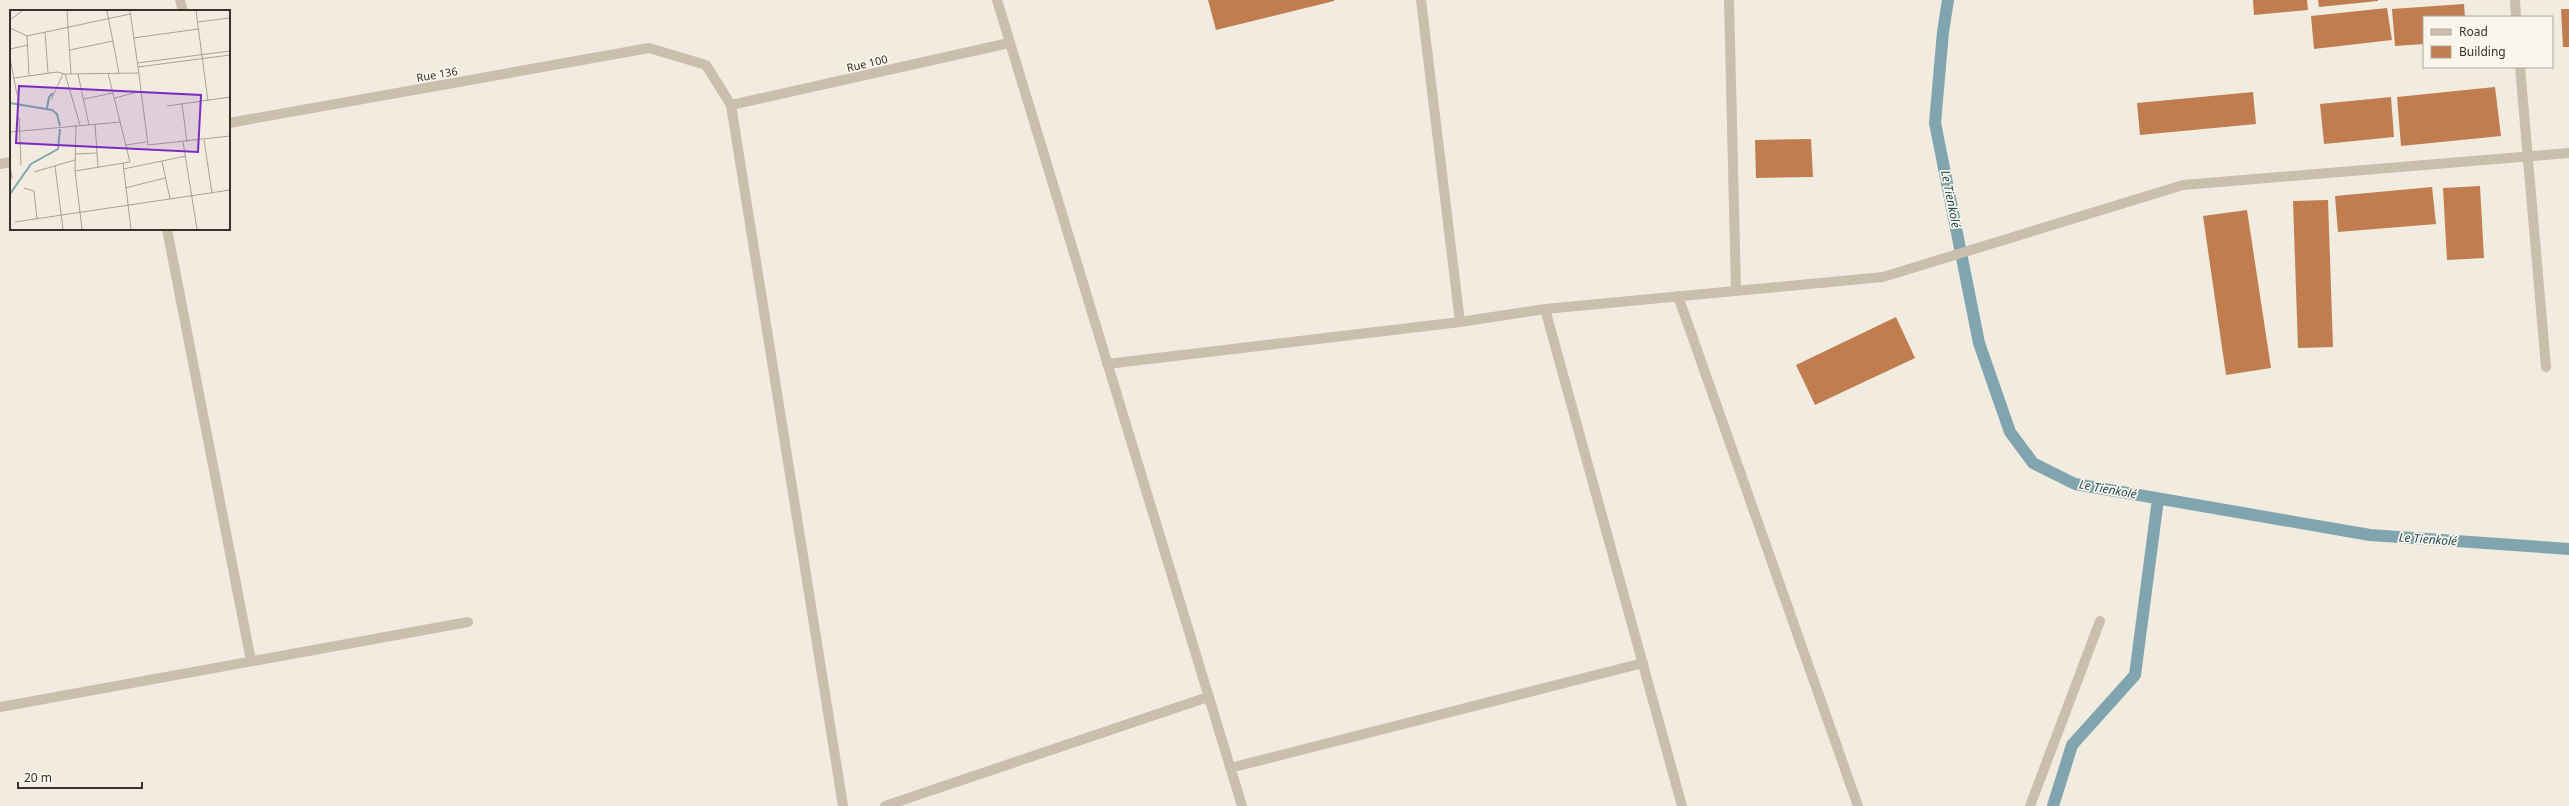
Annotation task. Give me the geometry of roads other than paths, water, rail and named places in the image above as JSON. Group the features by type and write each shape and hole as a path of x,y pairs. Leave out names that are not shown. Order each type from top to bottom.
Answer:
{"street":[{"path":"180,0 183,10"},
{"path":"997,0 1242,806"},
{"path":"1421,0 1460,322"},
{"path":"1729,0 1736,291"},
{"path":"2515,0 2516,16"},
{"name":"Rue 100","path":"731,105 1009,43"},
{"name":"Rue 136","path":"230,123 649,48 706,65 731,105"},
{"path":"2520,68 2546,367"},
{"path":"731,105 843,806"},
{"path":"1107,364 1460,322 1546,309 1883,277 2183,185 2569,154"},
{"path":"0,164 10,162"},
{"path":"167,230 251,661"},
{"path":"1678,296 1858,806"},
{"path":"1546,309 1682,806"},
{"path":"2030,806 2100,621"},
{"path":"0,707 468,622"},
{"path":"1230,768 1643,663"},
{"path":"885,806 1208,697"}],"waterway":[{"name":"Le Tienkolé","path":"1948,0 1943,32 1935,123 1979,343 2010,432 2033,463 2075,484 2370,535 2569,549"},
{"path":"2053,806 2072,745 2135,675 2158,499"}]}
